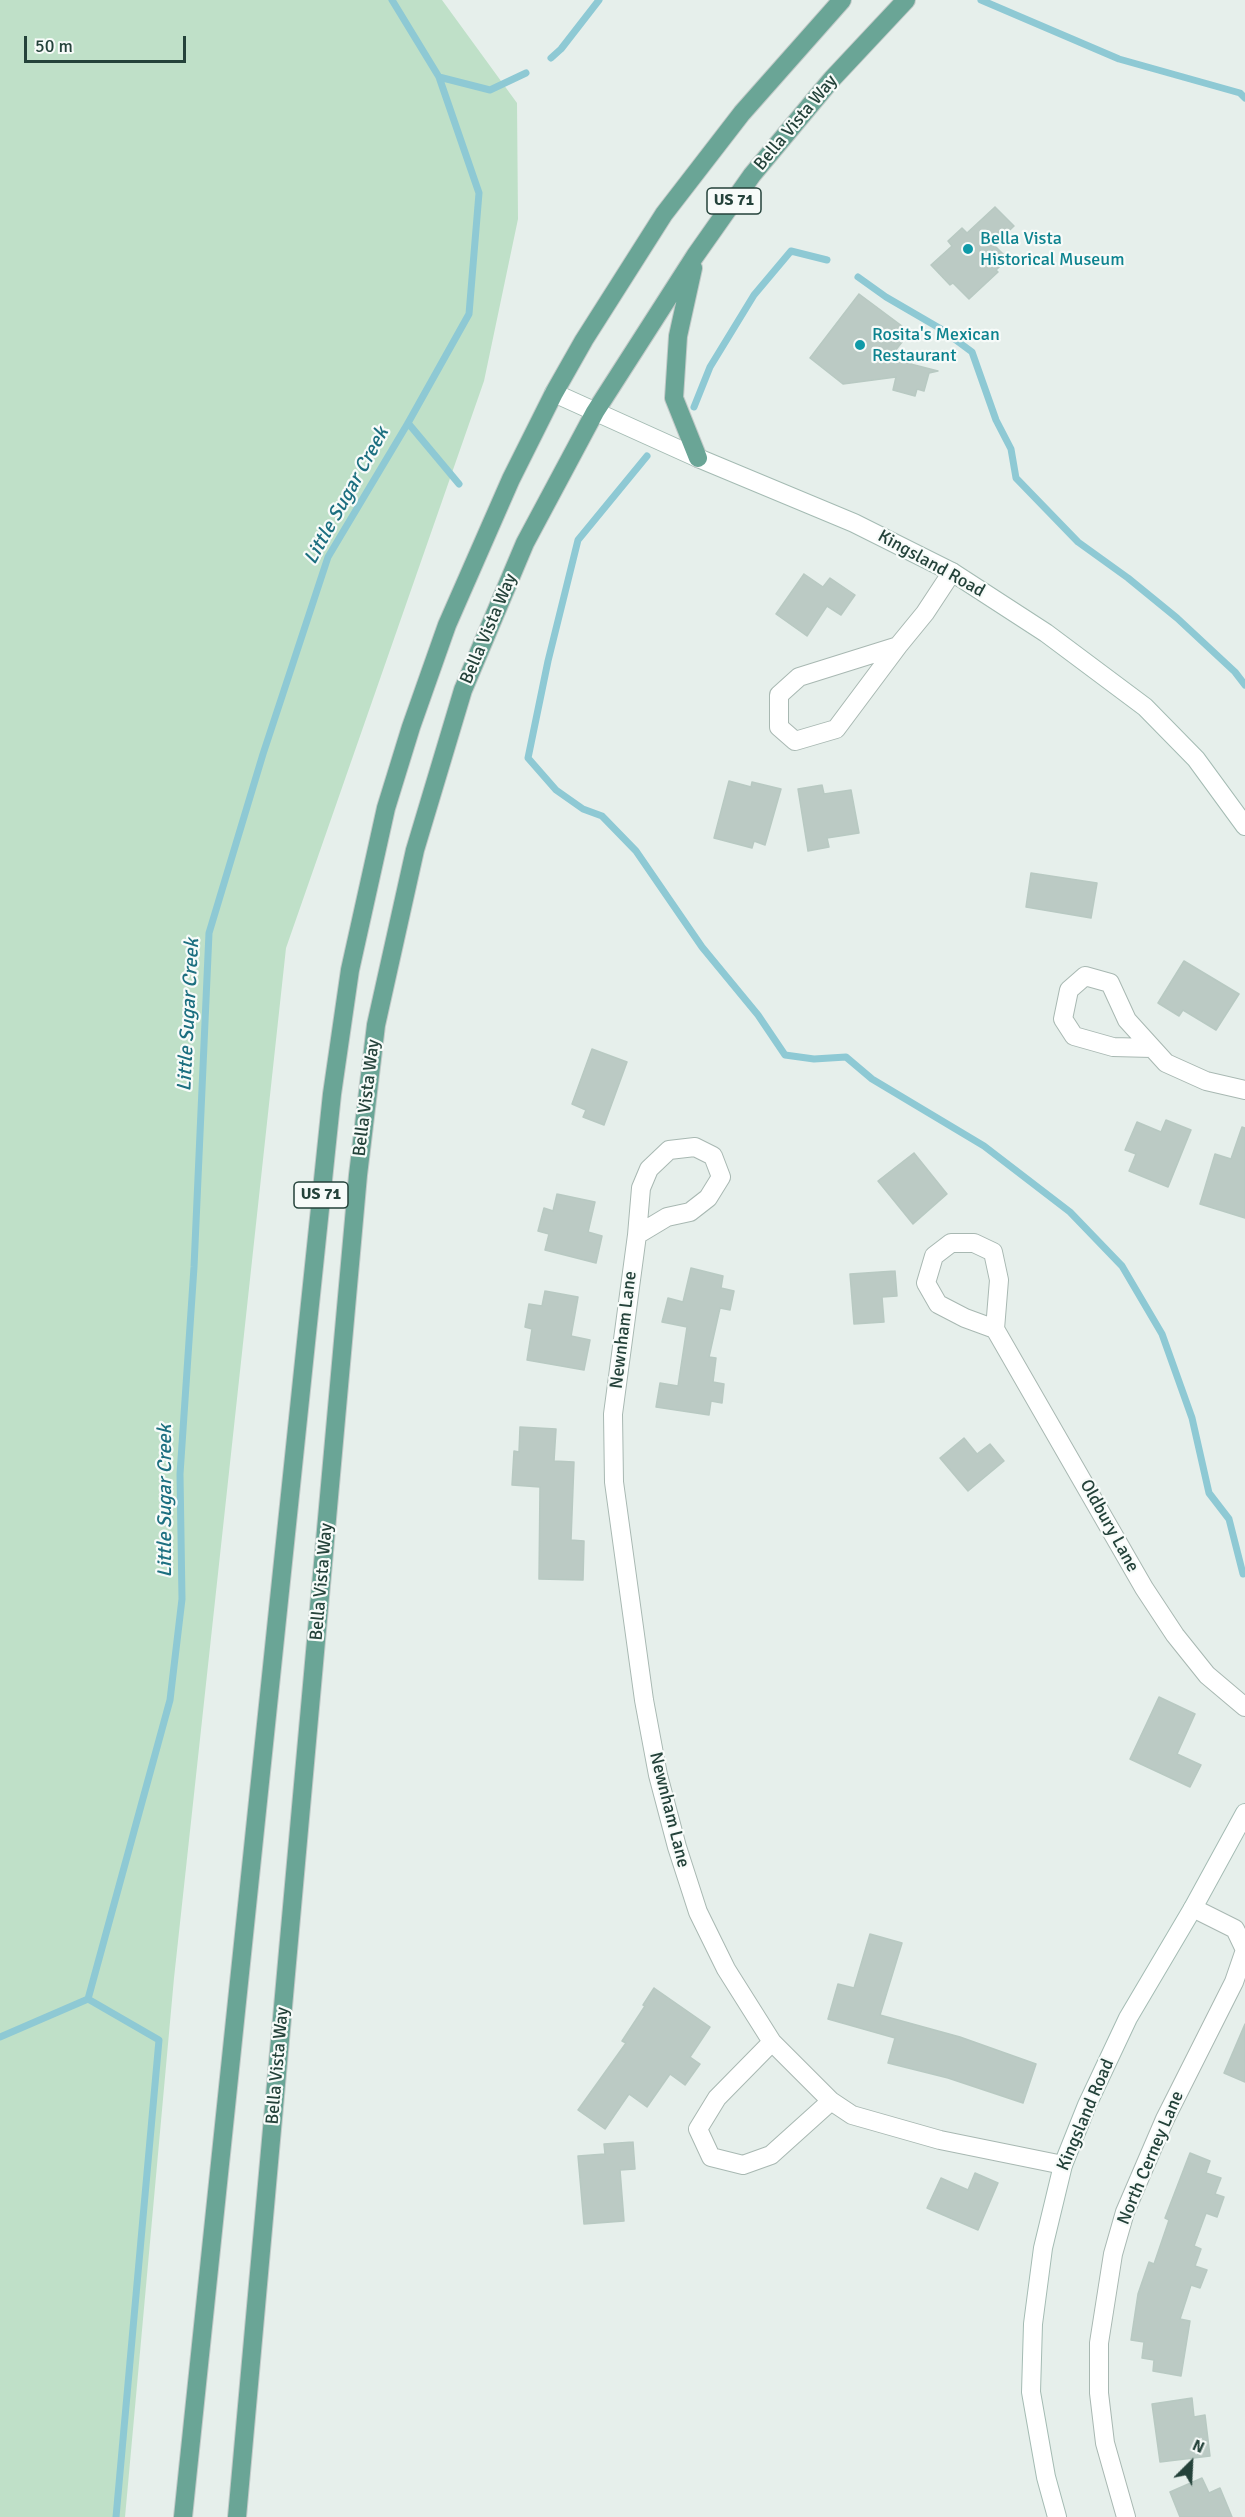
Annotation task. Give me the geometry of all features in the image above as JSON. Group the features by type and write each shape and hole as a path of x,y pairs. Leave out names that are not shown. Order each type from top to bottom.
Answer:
{"main road":[{"name":"Bella Vista Way","path":"183,2517 332,1094 350,970 386,808 411,727 447,625 511,479 554,393 584,340 664,214 742,113 842,0"},
{"name":"Bella Vista Way","path":"237,2517 358,1176 376,1025 415,850 463,690 525,543 595,412 695,256 752,175 832,80 906,0"},
{"path":"695,256 678,336 674,398 698,458"}],"street":[{"name":"Kingsland Road","path":"554,393 698,458 854,523 952,572 1046,633 1145,707 1196,759 1245,826"},
{"path":"898,646 799,677 779,695 779,727 795,741 836,729 924,613 952,572"},
{"path":"1152,1048 1113,1047 1074,1036 1063,1019 1069,990 1085,976 1110,983 1127,1020 1166,1063 1196,1077 1245,1090"},
{"name":"Newnham Lane","path":"637,1235 667,1217 690,1212 708,1198 721,1177 713,1156 695,1147 669,1150 649,1169 641,1188 614,1414 614,1482 644,1700 658,1775 677,1847 698,1912 726,1969 772,2042 831,2101 852,2115 940,2140 1063,2165"},
{"path":"974,1243 993,1252 999,1280 995,1329 965,1318 938,1304 926,1283 933,1256 951,1244 974,1243"},
{"name":"Oldbury Lane","path":"995,1329 1168,1626 1207,1675 1245,1707"},
{"name":"Kingsland Road","path":"1057,2517 1046,2477 1031,2392 1033,2324 1043,2248 1063,2165 1087,2105 1128,2018 1193,1908 1245,1813"},
{"name":"North Cerney Lane","path":"1126,2517 1105,2443 1099,2393 1099,2343 1113,2254 1125,2212 1165,2119 1234,1982 1245,1950 1235,1929 1193,1908"},
{"path":"772,2042 717,2098 698,2129 711,2157 743,2166 771,2156 831,2101"}],"green space":[{"path":"0,0 442,0 517,103 518,219 484,381 286,948 174,1978 125,2517 0,2517"}],"building":[{"name":"Bella Vista Historical Museum","path":"995,207 1014,226 994,245 1008,259 996,270 998,272 969,299 953,283 950,285 931,265 952,246 948,241 962,228 967,233"},
{"name":"Rosita's Mexican Restaurant","path":"859,294 910,332 887,361 895,360 938,371 929,373 924,391 917,389 915,396 893,390 896,377 843,384 810,358"},
{"path":"804,574 823,587 830,578 855,595 841,615 827,606 807,636 776,614"},
{"path":"729,781 751,787 752,782 781,789 765,845 754,841 752,848 714,838"},
{"path":"822,785 824,794 851,790 859,833 827,838 829,847 808,851 798,789"},
{"path":"1031,873 1097,883 1091,918 1026,907"},
{"path":"1184,961 1239,994 1216,1030 1183,1010 1179,1016 1158,1003"},
{"path":"592,1049 627,1062 604,1125 583,1117 586,1110 572,1104"},
{"path":"1166,1120 1191,1130 1168,1187 1129,1171 1136,1154 1125,1150 1137,1122 1161,1132"},
{"path":"1242,1127 1245,1128 1245,1218 1200,1204 1215,1154 1231,1159"},
{"path":"914,1153 947,1194 913,1224 878,1181"},
{"path":"557,1194 595,1202 588,1232 602,1236 596,1263 545,1250 549,1234 538,1231 544,1208 553,1211"},
{"path":"691,1268 723,1276 721,1288 734,1291 730,1310 720,1308 709,1357 716,1358 713,1382 724,1384 722,1403 711,1401 709,1415 656,1407 660,1383 678,1386 687,1327 662,1322 668,1298 683,1302"},
{"path":"895,1271 897,1296 882,1297 884,1322 854,1324 850,1274"},
{"path":"545,1291 578,1297 571,1336 590,1340 584,1370 527,1360 532,1329 525,1327 529,1304 542,1306"},
{"path":"520,1427 556,1429 554,1461 574,1462 571,1540 584,1541 583,1580 539,1579 540,1487 512,1485 514,1451 519,1452"},
{"path":"964,1438 977,1454 990,1444 1004,1461 968,1491 940,1458"},
{"path":"1159,1697 1195,1714 1177,1754 1201,1765 1190,1787 1130,1759"},
{"path":"870,1934 902,1943 880,2015 960,2037 1036,2064 1023,2103 948,2078 888,2063 895,2038 828,2019 838,1984 854,1988"},
{"path":"654,1988 710,2027 690,2057 700,2064 685,2085 670,2074 647,2107 629,2094 605,2129 578,2110 626,2043 622,2041"},
{"path":"1245,2024 1245,2082 1224,2073"},
{"path":"633,2142 635,2169 620,2170 624,2221 584,2224 578,2156 605,2154 604,2144"},
{"path":"1190,2153 1210,2161 1206,2173 1221,2178 1215,2194 1224,2197 1217,2217 1206,2213 1194,2246 1201,2249 1195,2266 1207,2270 1200,2288 1191,2285 1180,2319 1190,2321 1181,2376 1153,2371 1154,2360 1142,2358 1144,2342 1131,2340 1138,2294 1149,2262 1154,2264 1169,2220 1165,2218"},
{"path":"975,2173 998,2183 978,2230 927,2208 941,2178 968,2190"},
{"path":"1192,2398 1194,2417 1205,2415 1210,2456 1160,2462 1152,2404"},
{"path":"1202,2478 1209,2493 1220,2488 1232,2517 1180,2517 1170,2492"}],"waterway":[{"name":"Little Sugar Creek","path":"0,2037 88,1999 170,1700 182,1599 180,1474 194,1267 209,933 263,754 328,557 408,423 469,314 479,193 439,77 392,0"},
{"path":"551,58 561,49 599,0"},
{"path":"981,0 1119,59 1240,93 1245,98"},
{"path":"439,77 490,90 526,73"},
{"path":"694,407 710,367 754,295 791,251 827,260"},
{"path":"858,277 886,297 941,329 972,352 996,420 1011,449 1016,478 1078,542 1128,578 1177,618 1235,672 1245,685"},
{"path":"408,423 459,484"},
{"path":"647,456 578,540 548,661 528,758 556,790 583,809 602,816 636,851 702,947 758,1015 785,1055 814,1059 846,1057 872,1079 984,1146 1070,1212 1122,1266 1162,1334 1192,1418 1209,1493 1229,1519 1243,1574"},
{"path":"88,1999 159,2040 116,2517"}],"place":[{"name":"Bella Vista Historical Museum","path":"968,249"},
{"name":"Rosita's Mexican Restaurant","path":"860,345"}]}
